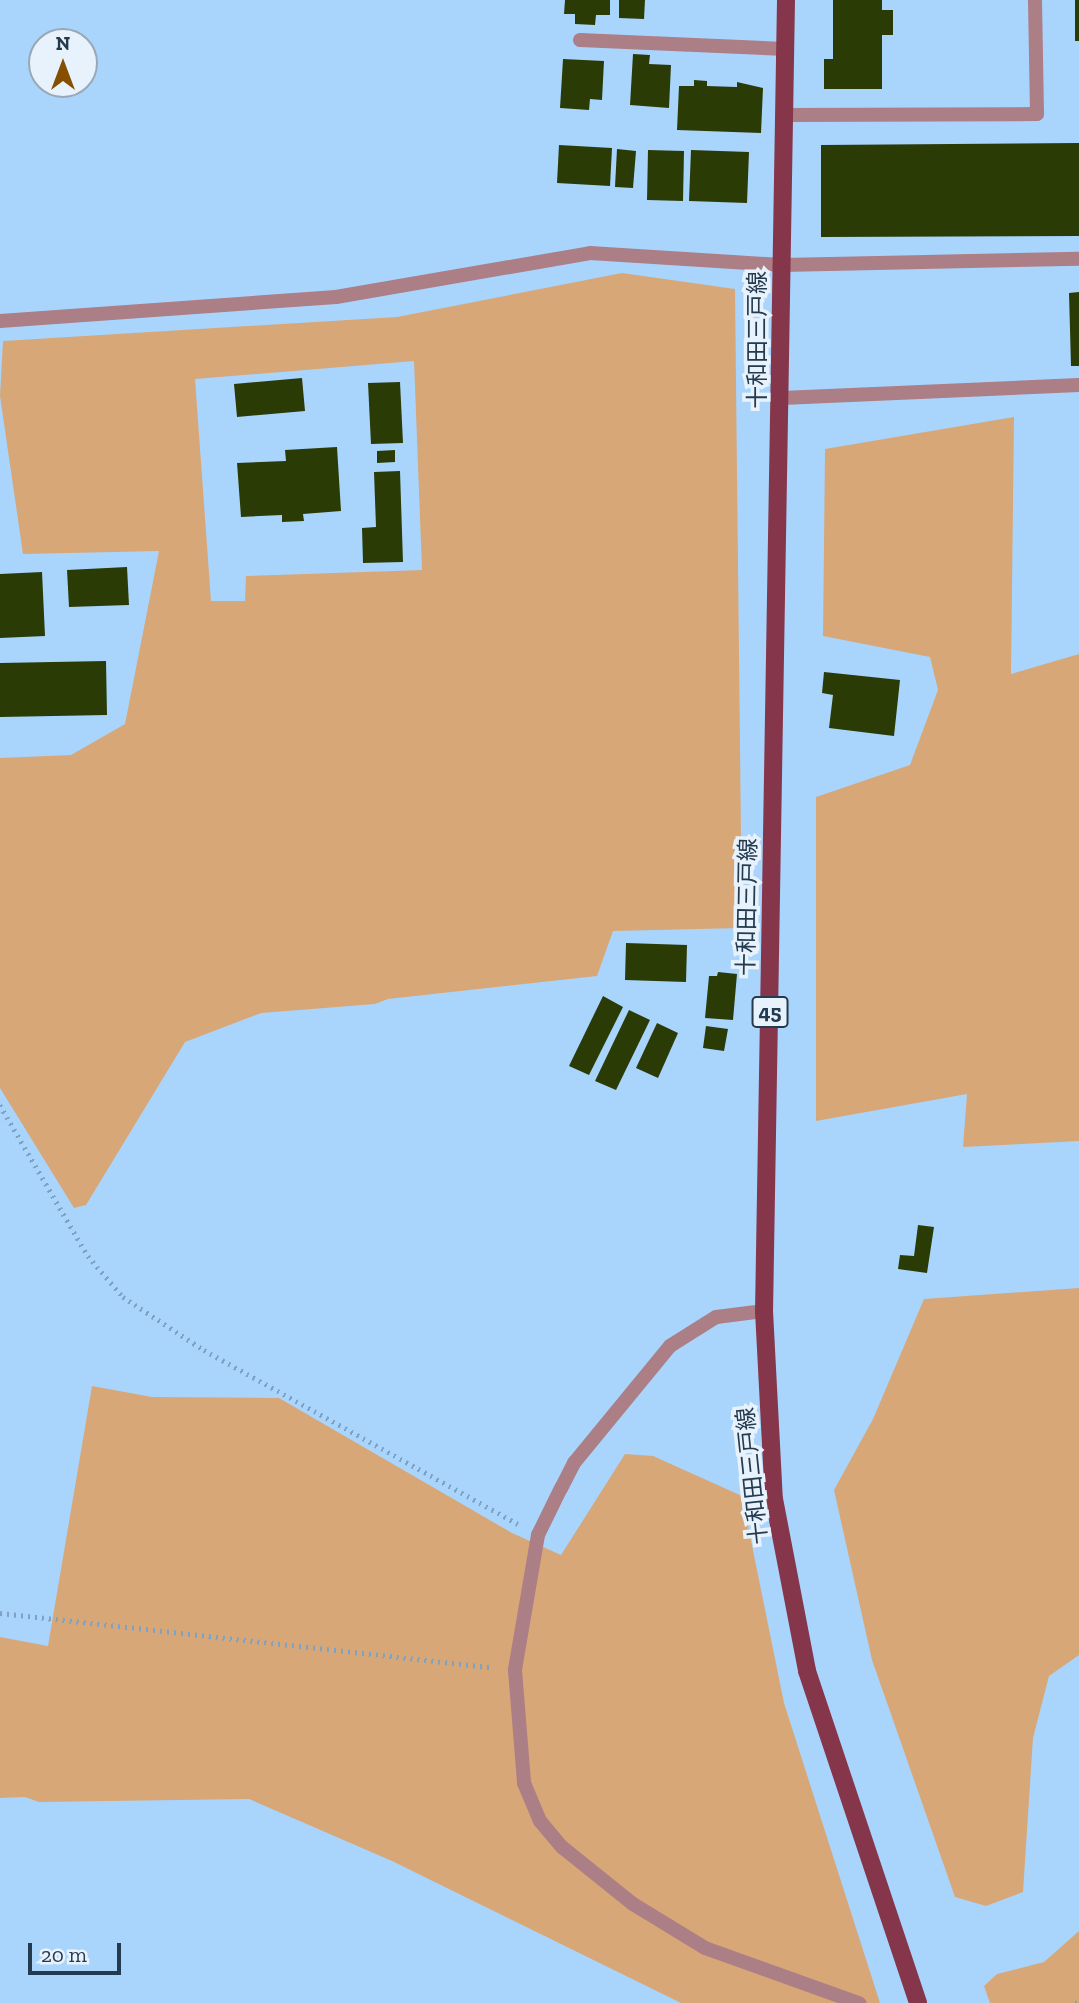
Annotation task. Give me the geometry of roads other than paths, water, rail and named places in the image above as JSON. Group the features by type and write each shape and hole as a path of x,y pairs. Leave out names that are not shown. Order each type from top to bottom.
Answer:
{"main road":[{"name":"十和田三戸線","path":"786,0 782,398 764,1311 774,1499 807,1671 918,2003"}],"street":[{"path":"785,115 1037,114 1035,0"},
{"path":"580,40 786,49"},
{"path":"0,321 337,297 590,253 782,265 1079,259"},
{"path":"782,398 1079,385"},
{"path":"764,1311 716,1317 670,1346 574,1462 538,1535 515,1670 524,1783 540,1821 562,1847 633,1904 705,1948 859,2003"}]}
